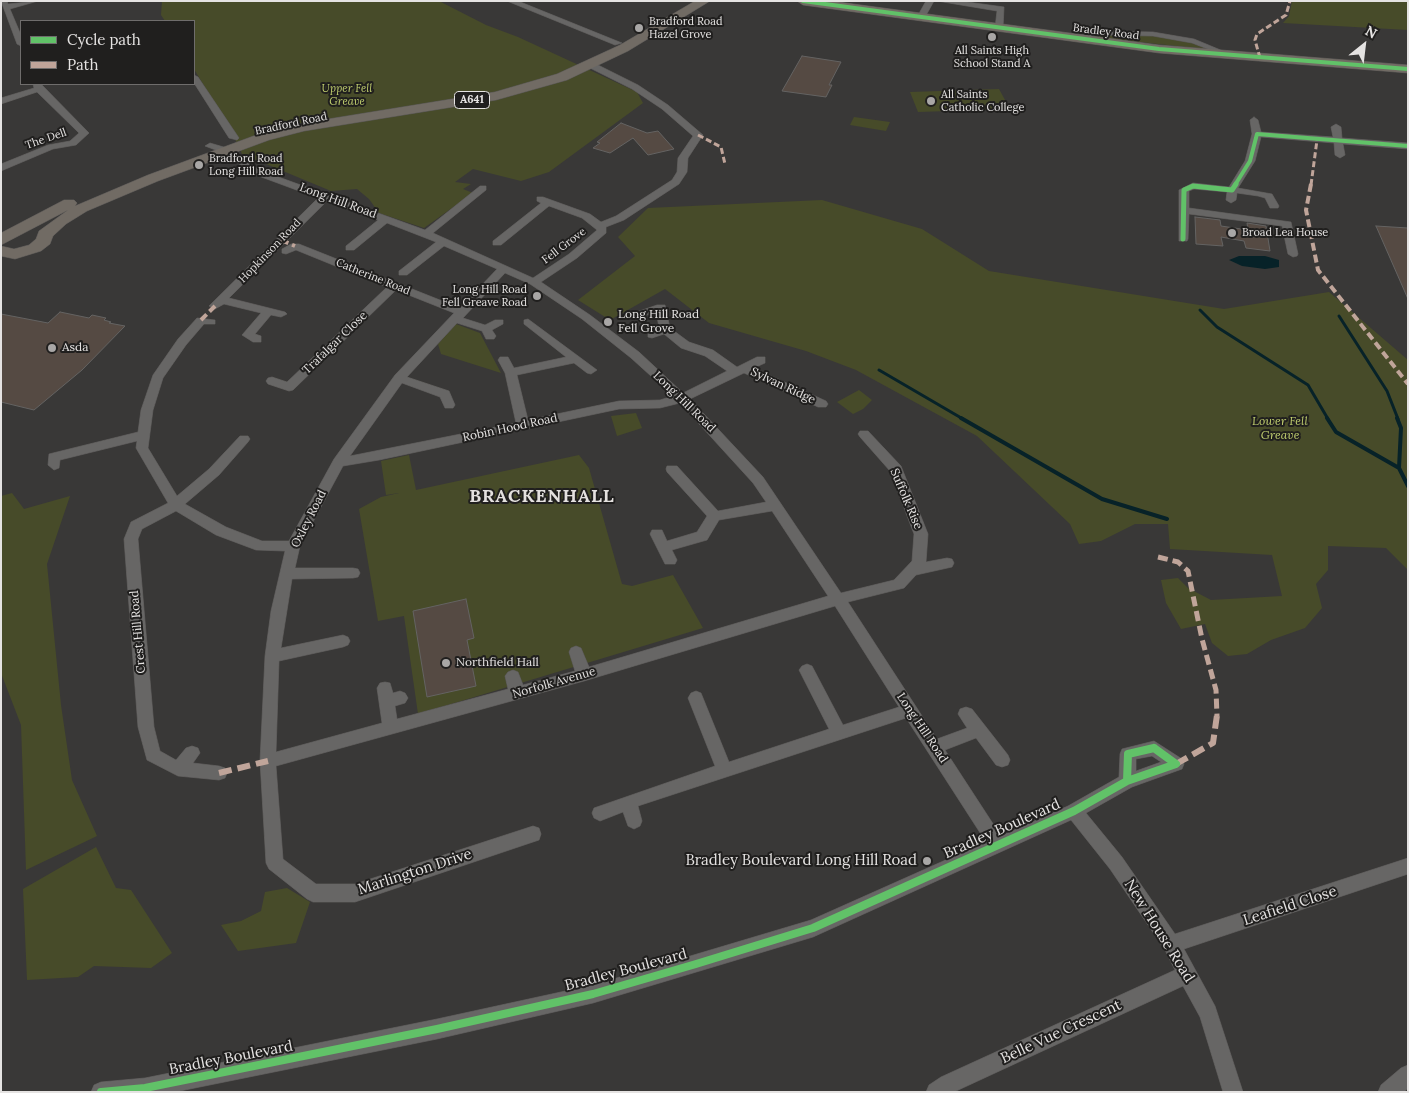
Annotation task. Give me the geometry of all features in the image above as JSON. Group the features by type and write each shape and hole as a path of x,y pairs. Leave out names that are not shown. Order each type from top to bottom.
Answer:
{"main road":[{"name":"Bradford Road","path":"1,263 40,245 46,238 45,234 60,220 82,208 217,148 234,138 296,121 506,87 559,71 618,43 658,21 686,1"},
{"name":"Bradford Road","path":"5,238 78,199 217,148 304,127 496,96 562,77 591,65 704,1"},
{"name":"Bradley Road","path":"803,1 1075,38 1231,56 1408,69"},
{"path":"23,252 8,253 5,238 37,229 45,234"}],"street":[{"path":"511,1 618,43"},
{"path":"922,17 930,1"},
{"path":"941,1 1001,9 998,28"},
{"path":"20,42 5,4 38,2"},
{"name":"Fell Grove","path":"591,65 642,91 666,107 698,135 683,158 682,172 676,182 620,218 600,226"},
{"path":"195,79 234,138"},
{"path":"1,101 38,86"},
{"name":"The Dell","path":"1,168 80,139 84,133 77,123 38,86"},
{"path":"1231,195 1250,161 1257,134 1254,120"},
{"path":"1336,127 1340,155"},
{"path":"1257,134 1408,146"},
{"name":"Long Hill Road","path":"217,148 260,173 387,218 444,241 534,282 586,317 630,351 682,398 758,480 838,599 909,710 935,746 997,845"},
{"path":"1183,239 1184,190 1193,186 1231,195 1259,193 1269,196 1274,206"},
{"path":"426,234 475,190"},
{"name":"Hopkinson Road","path":"269,311 219,303 315,205 326,197"},
{"name":"Fell Grove","path":"517,241 501,240 544,200 578,212 600,226 602,231 594,240 534,282"},
{"path":"1183,210 1287,224 1293,254"},
{"path":"352,243 387,218"},
{"path":"403,273 444,241"},
{"name":"Catherine Road","path":"286,252 295,246 394,286 458,316 488,333 499,322"},
{"name":"Oxley Road","path":"275,863 268,761 272,656 278,611 293,546 339,462 399,378 504,268"},
{"name":"Trafalgar Close","path":"272,381 289,388 394,286"},
{"path":"635,316 661,307 665,329 652,334"},
{"path":"257,339 248,335 269,311 281,314"},
{"path":"211,322 201,320 157,378 147,410 142,448 176,505 221,531 261,546 293,546"},
{"path":"528,322 591,370"},
{"name":"Sylvan Ridge","path":"665,329 685,345 709,353 740,370 822,404"},
{"path":"510,373 576,358"},
{"path":"504,360 510,373 523,426"},
{"name":"Sylvan Ridge","path":"682,398 760,360"},
{"path":"399,378 445,394 449,405"},
{"name":"Robin Hood Road","path":"339,462 379,456 619,405 660,404 682,398"},
{"name":"Suffolk Rise","path":"864,434 896,469 921,534 919,562 911,571"},
{"path":"54,457 143,435"},
{"name":"Crest Hill Road","path":"219,773 178,769 153,755 146,727 131,539 136,526 176,505 242,447"},
{"path":"672,469 715,516"},
{"path":"670,560 661,541 702,536 715,516 776,505"},
{"path":"838,599 899,584 911,571 946,563"},
{"path":"288,574 353,573"},
{"name":"Norfolk Avenue","path":"268,761 584,674 838,599"},
{"path":"272,656 343,641"},
{"path":"576,652 584,674"},
{"path":"807,670 839,733"},
{"path":"513,676 517,693"},
{"path":"391,696 391,728"},
{"path":"696,698 724,769"},
{"path":"600,812 724,769 909,710"},
{"path":"966,714 977,731 1002,760"},
{"path":"935,746 977,731"},
{"path":"178,769 192,753"},
{"name":"Bradley Boulevard","path":"101,1092 145,1090 446,1027 593,994 696,964 813,928 1074,811 1128,781"},
{"path":"628,802 634,821"},
{"name":"New House Road","path":"1074,811 1116,863 1171,944 1188,974 1208,1014 1233,1092"},
{"name":"Marlington Drive","path":"275,863 312,893 355,893 532,834"},
{"name":"Leafield Close","path":"1171,944 1408,866"},
{"name":"Belle Vue Crescent","path":"936,1092 1188,974"},
{"path":"1388,1092 1408,1075"}],"green space":[{"name":"Upper Fell Greave","path":"162,1 439,1 486,25 518,37 637,92 643,103 549,172 521,181 473,169 455,182 471,184 463,189 473,193 424,228 379,213 369,199 357,189 331,191 242,154 231,131 195,71 195,20 164,20 161,15"},
{"path":"1292,1 1408,1 1408,30 1283,23 1289,16"},
{"path":"1099,35 1152,36 1179,39 1213,50 1094,37"},
{"path":"999,89 1010,109 918,112 910,92"},
{"path":"854,117 890,122 886,131 850,125"},
{"name":"Lower Fell Greave","path":"822,200 922,229 989,271 1224,309 1329,292 1408,360 1408,570 1386,548 1328,546 1328,570 1316,584 1322,608 1305,628 1271,640 1247,654 1228,656 1212,643 1205,624 1181,629 1166,603 1161,580 1178,578 1188,588 1211,600 1282,596 1272,555 1170,549 1168,524 1135,524 1101,541 1079,544 1070,524 977,436 856,370 806,351 709,323 665,289 610,320 578,300 635,256 618,237 648,208"},
{"path":"456,324 480,333 501,373 441,354 438,344"},
{"path":"859,390 872,400 863,409 853,414 837,402"},
{"path":"636,413 642,428 617,436 611,416"},
{"path":"409,455 416,490 579,455 589,468 622,584 632,586 673,575 703,628 418,714 404,616 378,621 359,509 381,497 399,493 386,495 381,461"},
{"path":"12,493 24,509 70,496 47,564 61,705 72,780 97,836 26,870 21,725 1,673 1,496"},
{"path":"96,847 116,888 131,890 172,953 151,968 94,966 78,977 27,980 23,889"},
{"path":"287,888 310,902 296,943 238,951 221,925 241,921 261,911 265,892"}],"water":[{"path":"1239,256 1265,256 1279,260 1279,267 1265,269 1242,266 1229,260"}],"building":[{"path":"802,56 841,62 829,85 832,85 826,97 782,91"},
{"path":"621,123 647,133 658,131 674,149 648,155 633,138 610,153 593,148 600,143 597,142"},
{"name":"Broad Lea House","path":"1195,217 1220,220 1221,226 1248,230 1247,223 1266,226 1270,251 1246,248 1244,241 1221,237 1223,246 1196,244"},
{"path":"1376,226 1408,228 1408,299"},
{"name":"Asda","path":"60,312 89,318 92,315 106,318 104,320 111,322 109,323 125,326 82,370 34,410 1,402 1,314 48,323"},
{"name":"Northfield Hall","path":"466,599 474,638 467,640 476,686 427,697 413,611"}],"waterway":[{"path":"1200,310 1217,327 1308,385 1328,419"},
{"path":"1339,316 1387,391 1398,419"},
{"path":"879,370 963,419"},
{"path":"961,418 1102,499 1167,519"},
{"path":"1327,418 1336,432 1399,468"},
{"path":"1397,418 1401,428 1399,468"},
{"path":"1399,468 1408,486"}],"marked path":[{"path":"1260,58 1255,40 1257,34 1281,20 1286,15 1290,1"},
{"path":"698,135 721,147 725,164"},
{"path":"1317,140 1318,144 1306,210 1318,270 1408,384"},
{"path":"281,240 295,246"},
{"path":"201,320 215,306"},
{"path":"1158,557 1178,562 1188,571 1202,639 1216,690 1217,715 1213,743 1176,764"},
{"path":"219,773 268,761"}],"cycle path":[{"path":"803,1 1159,49 1408,69"},
{"path":"1183,239 1184,190 1193,186 1232,190 1250,161 1257,134 1408,146"},
{"path":"101,1092 145,1088 437,1029 593,994 696,964 813,928 1074,811 1127,781 1176,764 1154,748 1128,754 1127,781"}],"place":[{"name":"Bradford Road Hazel Grove","path":"639,28"},
{"name":"All Saints High School Stand A","path":"992,37"},
{"name":"All Saints Catholic College","path":"931,101"},
{"name":"Bradford Road Long Hill Road","path":"199,165"},
{"name":"Broad Lea House","path":"1232,233"},
{"name":"Long Hill Road Fell Greave Road","path":"537,296"},
{"name":"Long Hill Road Fell Grove","path":"608,322"},
{"name":"Asda","path":"52,348"},
{"name":"Northfield Hall","path":"446,663"},
{"name":"Bradley Boulevard Long Hill Road","path":"927,861"}],"district":[{"name":"BRACKENHALL","path":"542,497"}]}
